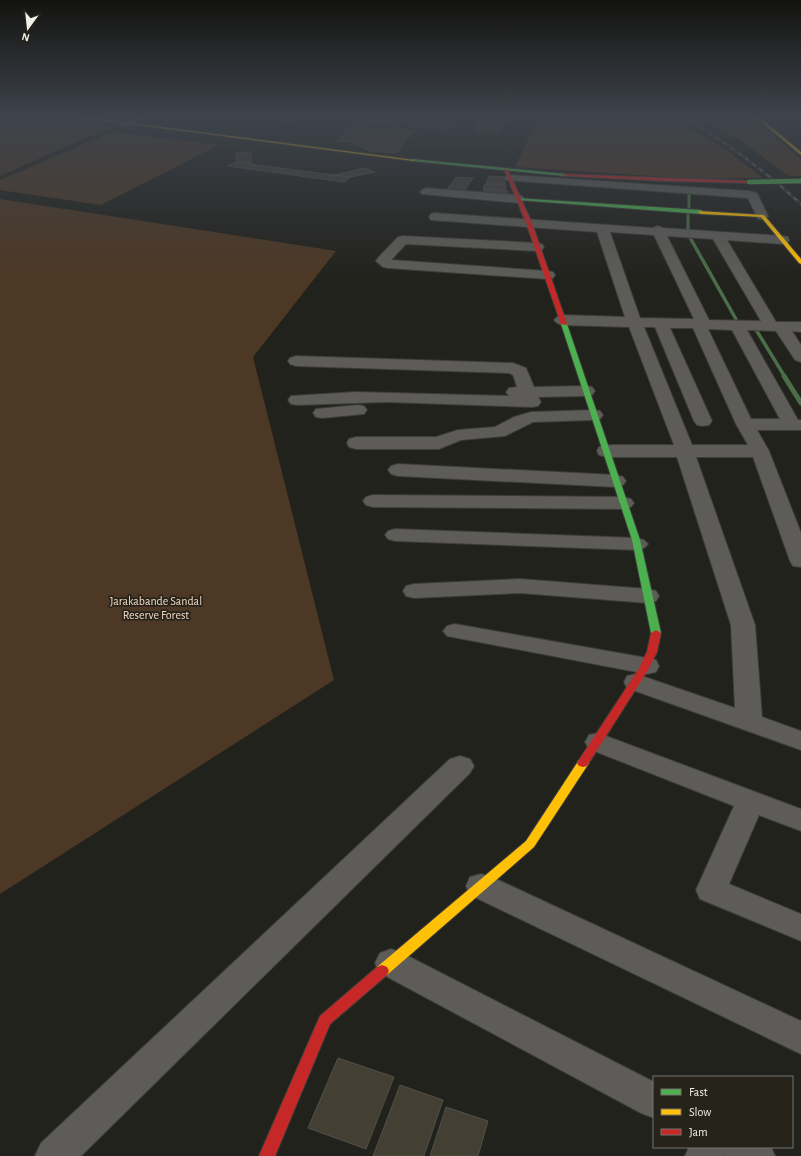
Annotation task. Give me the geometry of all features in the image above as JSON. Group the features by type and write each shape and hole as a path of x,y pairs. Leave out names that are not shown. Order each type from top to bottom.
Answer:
{"main road":[{"path":"481,170 508,174 678,181 801,181"},
{"path":"275,1153 325,1020 530,844 642,674 654,647 656,632 637,544 548,275 529,223 508,174"},
{"path":"518,199 762,216 801,262"}],"street":[{"path":"508,174 749,195 753,196 762,216"},
{"path":"426,192 518,199"},
{"path":"435,216 658,230 783,240"},
{"path":"602,227 634,321 685,451 743,625 749,723"},
{"path":"658,230 745,424 760,451 793,544 801,561"},
{"path":"717,235 776,326 801,357"},
{"path":"537,247 403,240 383,261 388,264 548,275"},
{"path":"562,320 801,327"},
{"path":"660,322 703,421"},
{"path":"737,325 797,425"},
{"path":"296,361 512,368 520,372 532,402 391,396 296,394"},
{"path":"529,392 586,391"},
{"path":"322,413 338,411 390,410 531,417 594,415"},
{"path":"356,443 439,443 458,435 499,432 520,420 531,417"},
{"path":"745,424 797,425"},
{"path":"606,452 760,451"},
{"path":"398,470 616,481"},
{"path":"373,501 624,503"},
{"path":"395,535 637,544"},
{"path":"414,591 520,586 648,596"},
{"path":"455,631 642,674 749,723 801,742"},
{"path":"598,742 801,820"},
{"path":"54,1156 460,766"},
{"path":"751,800 712,890 801,928"},
{"path":"481,886 801,1038"},
{"path":"391,964 653,1100"},
{"path":"741,1148 756,1156"}],"green space":[{"path":"0,170 14,170 0,176"},
{"path":"23,170 170,170 101,205 0,190 0,180"},
{"path":"559,170 752,170 763,178 696,179"},
{"path":"781,170 801,170 801,176 789,176"},
{"name":"Jarakabande Sandal Reserve Forest","path":"0,199 336,251 253,357 334,680 0,894"}],"building":[{"path":"256,170 295,170 351,177 344,182"},
{"path":"356,170 370,170 375,172 350,177 333,175"},
{"path":"489,176 504,177 505,184 486,183"},
{"path":"456,177 473,178 463,193 446,191"},
{"path":"485,184 506,185 505,190 483,189"},
{"path":"484,190 508,191 508,195 483,194"},
{"path":"338,1058 394,1077 366,1149 308,1128"},
{"path":"400,1085 443,1100 424,1156 373,1156"},
{"path":"446,1107 488,1121 478,1156 430,1156"}],"waterway":[{"path":"689,193 689,207"},
{"path":"688,214 688,230"},
{"path":"688,234 737,321"},
{"path":"755,328 785,377"},
{"path":"784,376 801,403"}],"railway":[{"path":"761,170 801,204"}],"traffic: fast":[{"path":"514,170 565,175"},
{"path":"749,182 801,181"},
{"path":"518,199 701,212"},
{"path":"564,324 636,540 656,633"}],"traffic: slow":[{"path":"701,212 762,216 801,262"},
{"path":"382,971 530,844 583,763"}],"traffic: jam":[{"path":"506,170 529,223 564,324"},
{"path":"565,175 664,180 749,182"},
{"path":"583,763 643,670 652,652 656,633"},
{"path":"267,1156 325,1020 382,971"}]}
